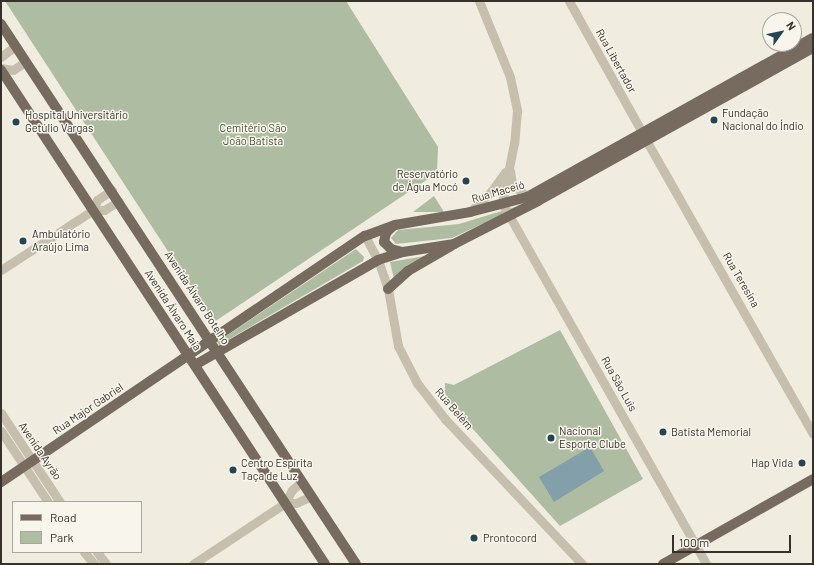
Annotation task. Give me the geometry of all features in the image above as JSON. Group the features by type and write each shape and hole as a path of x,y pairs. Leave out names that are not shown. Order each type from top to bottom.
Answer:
{"main road":[{"path":"1,24 16,46"},
{"name":"Rua Maceió","path":"194,365 378,260 402,252 454,244 508,216 813,38"},
{"name":"Avenida Álvaro Botelho","path":"16,46 25,62 211,340 356,564"},
{"name":"Rua Maceió","path":"188,356 365,236 395,225 470,212 527,197 813,48"},
{"name":"Avenida Álvaro Maia","path":"1,69 325,564"},
{"path":"395,225 386,233 384,242 391,249 402,252"},
{"path":"388,289 408,271 454,244"},
{"name":"Rua Major Gabriel","path":"1,482 188,356"},
{"path":"663,564 813,479"}],"street":[{"path":"479,1 515,95 517,127 502,204"},
{"name":"Rua Libertador","path":"569,1 644,136"},
{"path":"1,58 16,46"},
{"path":"1,69 12,70 25,62"},
{"name":"Rua Teresina","path":"644,136 813,434"},
{"path":"509,163 512,183 527,197"},
{"path":"470,212 497,185 509,163"},
{"path":"93,210 97,200 112,190"},
{"path":"1,270 93,210 104,210 119,201"},
{"name":"Rua São Luis","path":"502,204 570,320 706,564"},
{"name":"Rua Belém","path":"365,236 378,260 388,289 398,346 417,383 445,419 582,564"},
{"name":"Avenida Ayrão","path":"1,413 47,501"},
{"name":"Avenida Ayrão","path":"1,431 59,501"},
{"path":"193,564 285,503 292,490 302,481"},
{"path":"285,503 296,503 312,496"},
{"path":"85,553 94,564"},
{"path":"98,553 106,564"}],"green space":[{"name":"Cemitério São João Batista","path":"5,1 346,1 438,147 437,173 214,322"},
{"path":"434,196 444,212 413,212"},
{"path":"525,204 452,238 396,244 391,238 398,230 459,224"},
{"path":"356,249 364,257 363,261 219,345 217,342"},
{"path":"431,255 394,279 390,262"},
{"name":"Nacional Esporte Clube","path":"560,330 643,479 560,526 445,398 445,383 454,385"}],"water":[{"path":"590,447 604,471 554,502 539,477"}],"place":[{"name":"Fundação Nacional do Índio","path":"714,120"},
{"name":"Hospital Universitário Getúlio Vargas","path":"16,122"},
{"name":"Reservatório de Água Mocó","path":"466,181"},
{"name":"Ambulatório Araújo Lima","path":"23,241"},
{"name":"Batista Memorial","path":"663,432"},
{"name":"Nacional Esporte Clube","path":"551,438"},
{"name":"Hap Vida","path":"802,463"},
{"name":"Centro Espírita Taça de Luz","path":"233,470"},
{"name":"Prontocord","path":"474,538"}]}
